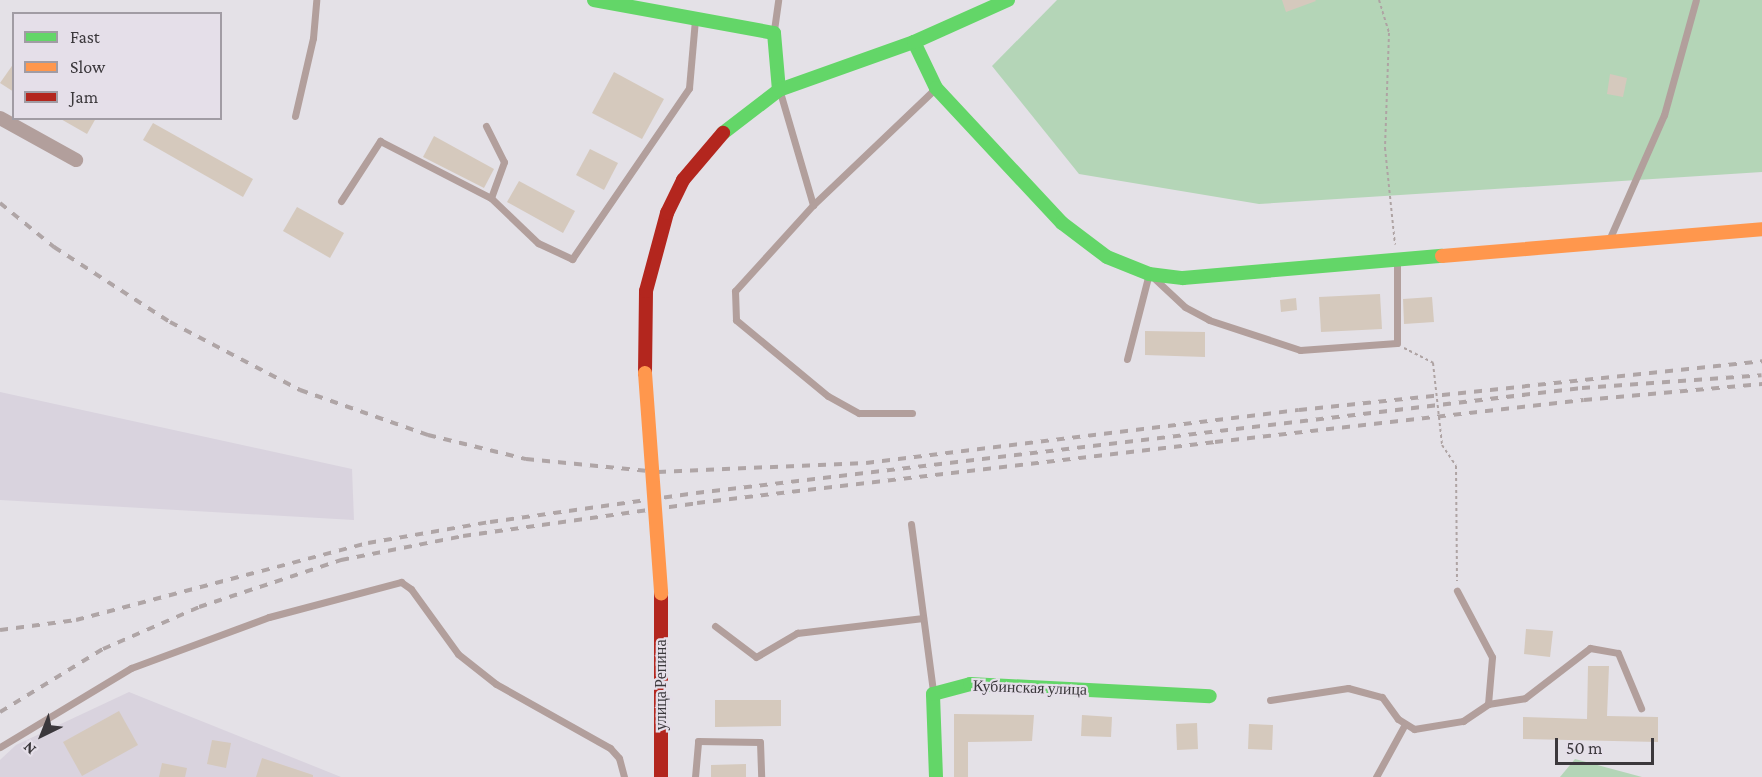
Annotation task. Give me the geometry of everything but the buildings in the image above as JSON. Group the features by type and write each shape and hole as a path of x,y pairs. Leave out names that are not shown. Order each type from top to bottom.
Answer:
{"street":[{"path":"594,0 774,33 779,90"},
{"name":"улица Репина","path":"661,777 661,593 645,374 646,291 667,213 683,180 704,152 751,109 779,90 849,62 914,42 1008,0"},
{"path":"914,42 936,88 1062,223 1107,257 1149,274 1184,278 1762,229"},
{"path":"0,118 76,160"},
{"name":"Кубинская улица","path":"933,694 970,684 1210,696"},
{"path":"933,694 936,777"}],"lane":[{"path":"295,116 313,38 316,0"},
{"path":"774,33 778,0"},
{"path":"1609,241 1664,115 1696,0"},
{"path":"341,201 380,141 491,198 538,243 572,259 689,88 695,18"},
{"path":"912,413 859,413 828,396 736,320 735,291 813,206 936,88"},
{"path":"779,90 813,206"},
{"path":"486,126 504,162 491,198"},
{"path":"1127,358 1149,274 1185,307 1209,320 1300,350 1396,343 1397,259"},
{"path":"911,524 933,694"},
{"path":"0,747 130,668 269,617 401,582 411,589 458,654 496,684 610,748 619,758 624,777"},
{"path":"1457,591 1492,657 1488,704"},
{"path":"715,626 756,657 797,633 923,618"},
{"path":"1270,700 1348,688 1382,697 1405,724 1414,729 1463,721 1488,704 1525,698 1590,648 1618,653 1641,708"},
{"path":"1376,777 1405,724"},
{"path":"695,777 698,741 760,742 761,777"}],"path":[{"path":"1379,0 1389,33 1385,148 1397,259"},
{"path":"1396,343 1433,363 1442,445 1456,466 1457,591"}],"shaded area":[{"path":"0,392 352,469 354,520 0,500"},
{"path":"129,692 341,777 0,777 0,760 16,745"}],"green space":[{"path":"1057,0 1762,0 1762,172 1259,204 1079,174 992,66"},
{"path":"1575,759 1642,777 1560,777"}],"railway":[{"path":"0,203 54,247 170,322 300,390 428,435 526,459 658,472 866,463 1299,410 1762,361"},
{"path":"0,630 76,620 368,543 490,522 696,493 1582,388 1762,375"},
{"path":"0,712 103,649 199,607 341,560 463,536 697,503 1215,442 1584,400 1762,384"}],"traffic: fast":[{"path":"594,0 774,33 779,90"},
{"path":"723,133 779,90 914,42 1008,0"},
{"path":"914,42 936,88 1062,223 1107,257 1149,274 1183,278 1442,256"},
{"path":"936,777 933,694 970,684 1210,696"}],"traffic: slow":[{"path":"1442,256 1762,229"},
{"path":"645,373 661,593"}],"traffic: jam":[{"path":"645,373 646,291 667,213 683,180 723,133"},
{"path":"661,593 661,777"}]}
